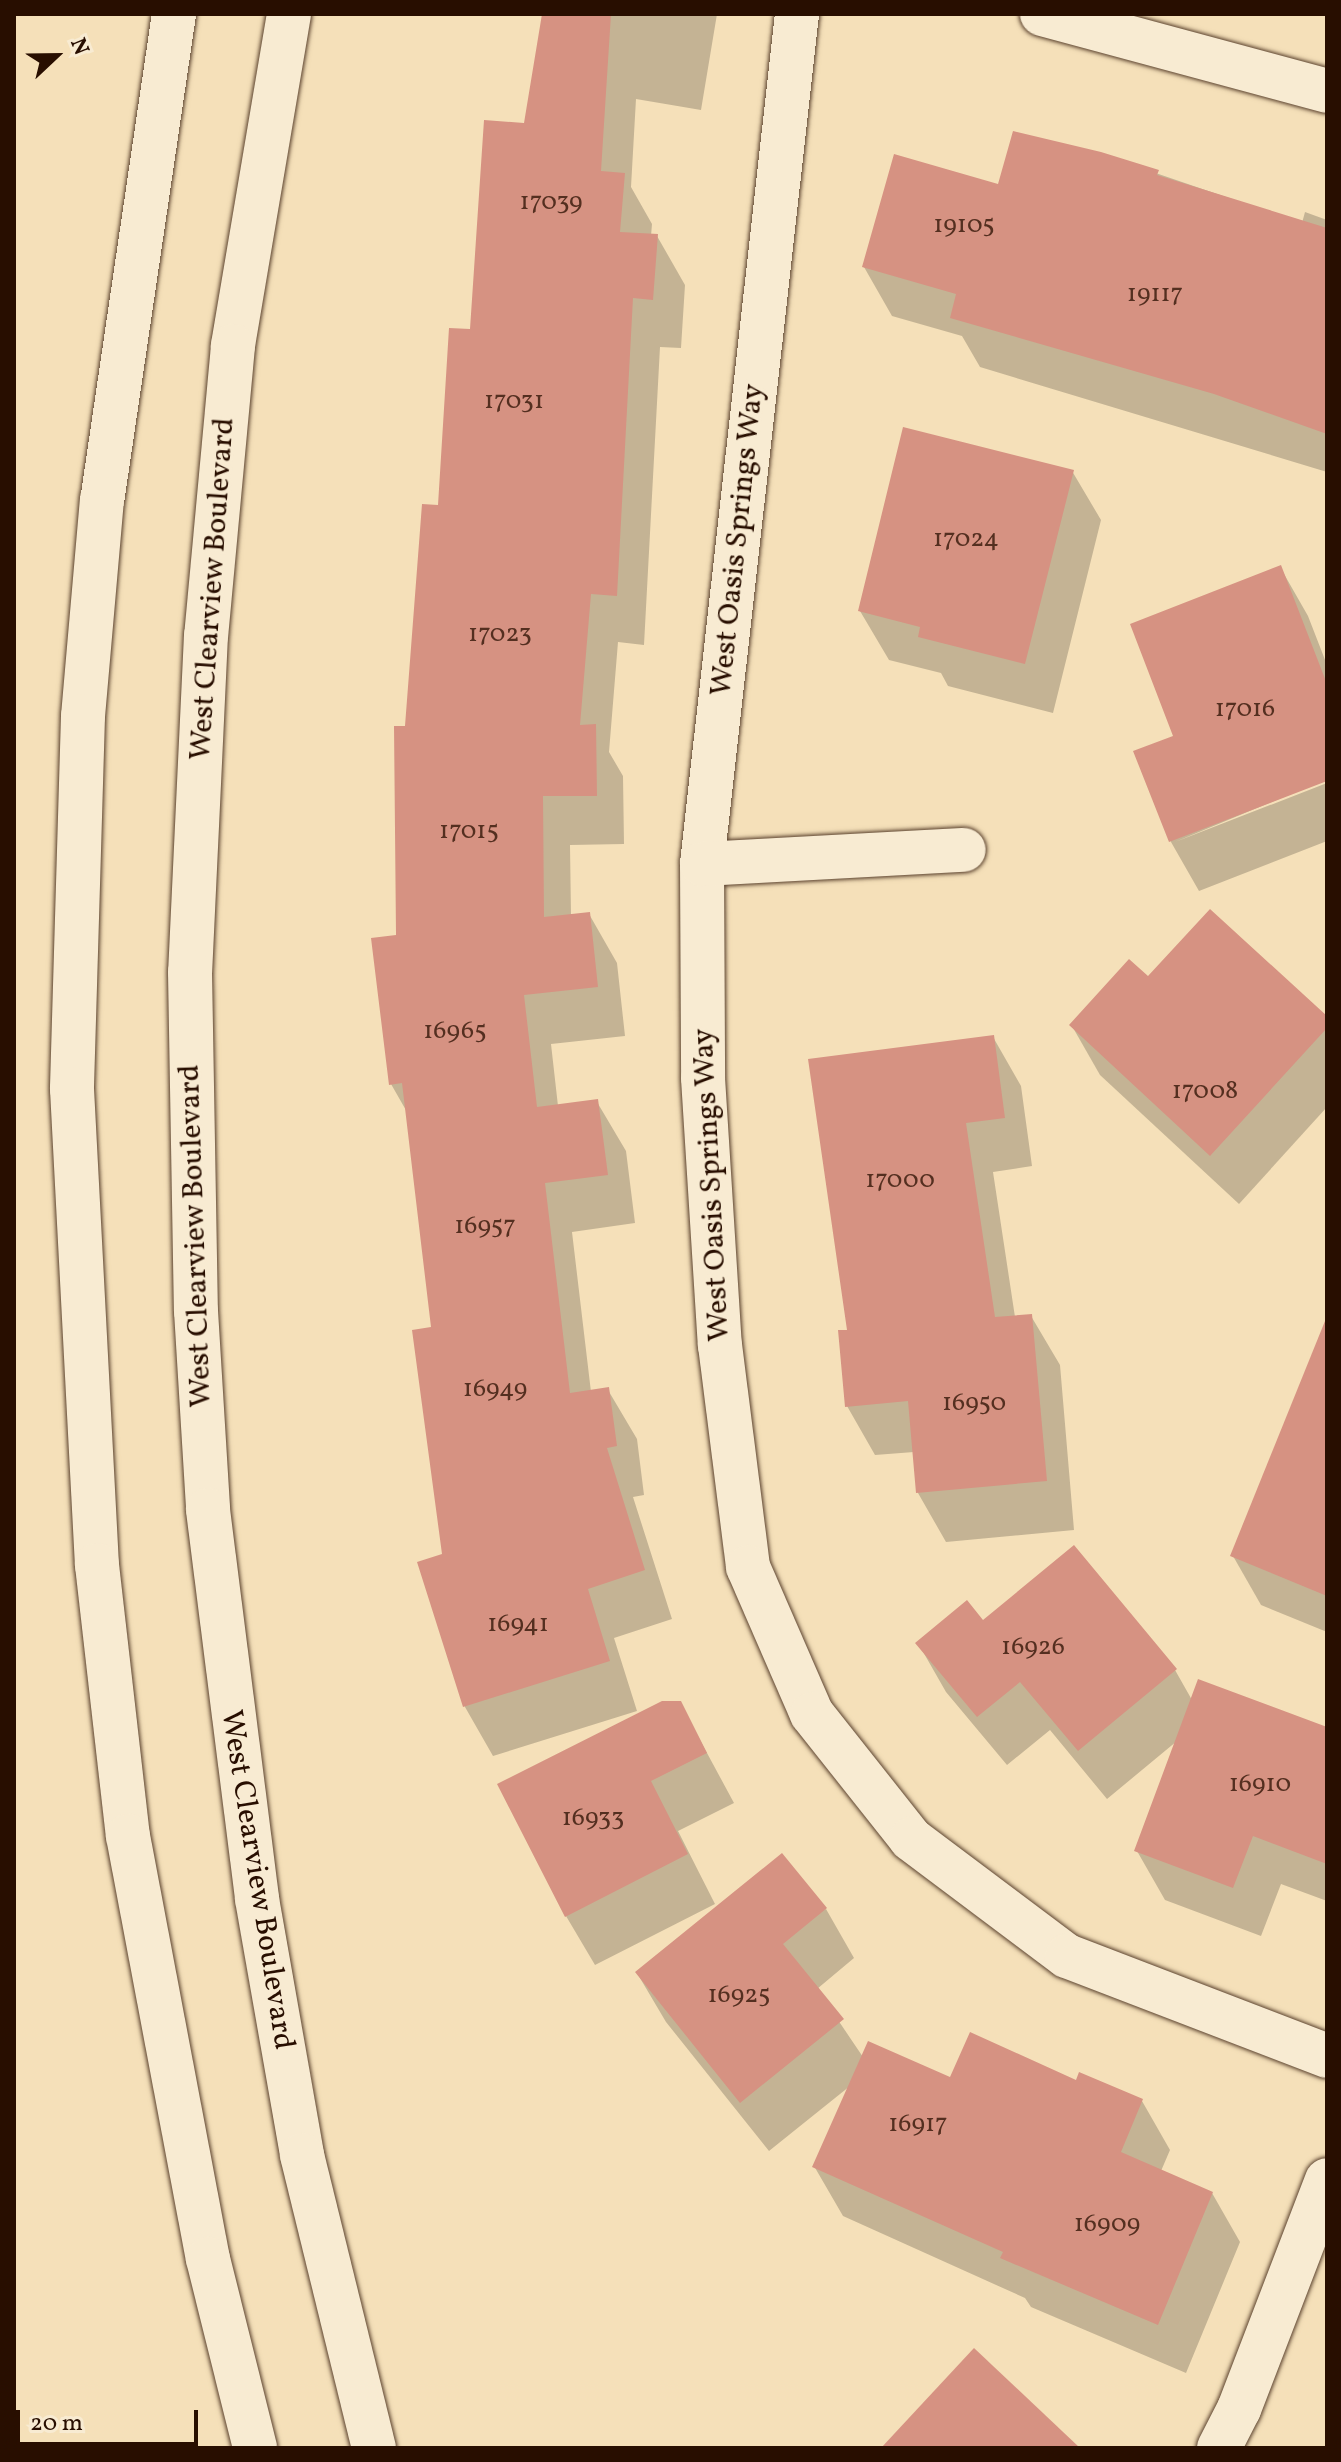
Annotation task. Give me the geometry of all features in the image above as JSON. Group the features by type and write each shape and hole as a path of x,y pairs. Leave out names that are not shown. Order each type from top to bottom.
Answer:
{"street":[{"path":"174,14 102,499 83,716 72,1089 97,1565 128,1836 208,2259 255,2448"},
{"name":"West Clearview Boulevard","path":"289,14 233,346 207,620 190,972 196,1311 208,1510 257,1899 302,2155 374,2448"},
{"name":"West Oasis Springs Way","path":"797,14 702,864 703,1078 720,1345 748,1567 812,1714 911,1839 1067,1956 1327,2056"},
{"path":"1042,14 1327,91"},
{"path":"702,864 964,850"},
{"path":"1219,2448 1239,2409 1327,2180"}],"building":[{"path":"542,14 611,14 601,171 625,173 620,232 658,234 653,300 633,298 617,596 591,594 580,725 596,724 597,796 543,796 544,917 590,912 598,987 524,995 537,1107 598,1099 608,1175 545,1183 570,1393 609,1387 617,1446 607,1448 645,1570 588,1589 610,1661 463,1707 417,1562 442,1554 412,1330 431,1327 402,1083 389,1085 371,938 396,935 394,726 405,726 422,504 438,505 449,328 470,329 484,120 524,123"},
{"path":"1013,131 1101,152 1159,170 1157,175 1327,228 1327,434 1214,394 950,318 956,294 862,267 894,154 998,184"},
{"path":"903,427 1074,470 1025,664 918,637 920,627 858,611"},
{"path":"1281,565 1327,684 1327,781 1169,842 1133,751 1173,736 1130,624"},
{"path":"1210,909 1327,1016 1327,1028 1210,1156 1069,1025 1129,959 1148,976"},
{"path":"994,1035 1005,1118 966,1123 995,1317 1032,1314 1047,1481 916,1493 908,1401 845,1407 838,1330 847,1330 808,1059"},
{"path":"1327,1321 1327,1596 1230,1556"},
{"path":"1074,1545 1177,1669 1078,1751 1020,1682 977,1717 915,1643 967,1600 983,1620"},
{"path":"1198,1679 1327,1727 1327,1864 1253,1836 1233,1888 1134,1851"},
{"path":"662,1701 681,1701 707,1753 651,1781 688,1854 565,1917 497,1784"},
{"path":"782,1853 827,1908 783,1944 844,2019 740,2103 635,1972"},
{"path":"970,2032 1076,2080 1079,2072 1143,2099 1121,2152 1213,2192 1158,2325 1000,2258 1003,2252 812,2167 868,2041 950,2077"},
{"path":"974,2348 1080,2448 881,2448"}]}
